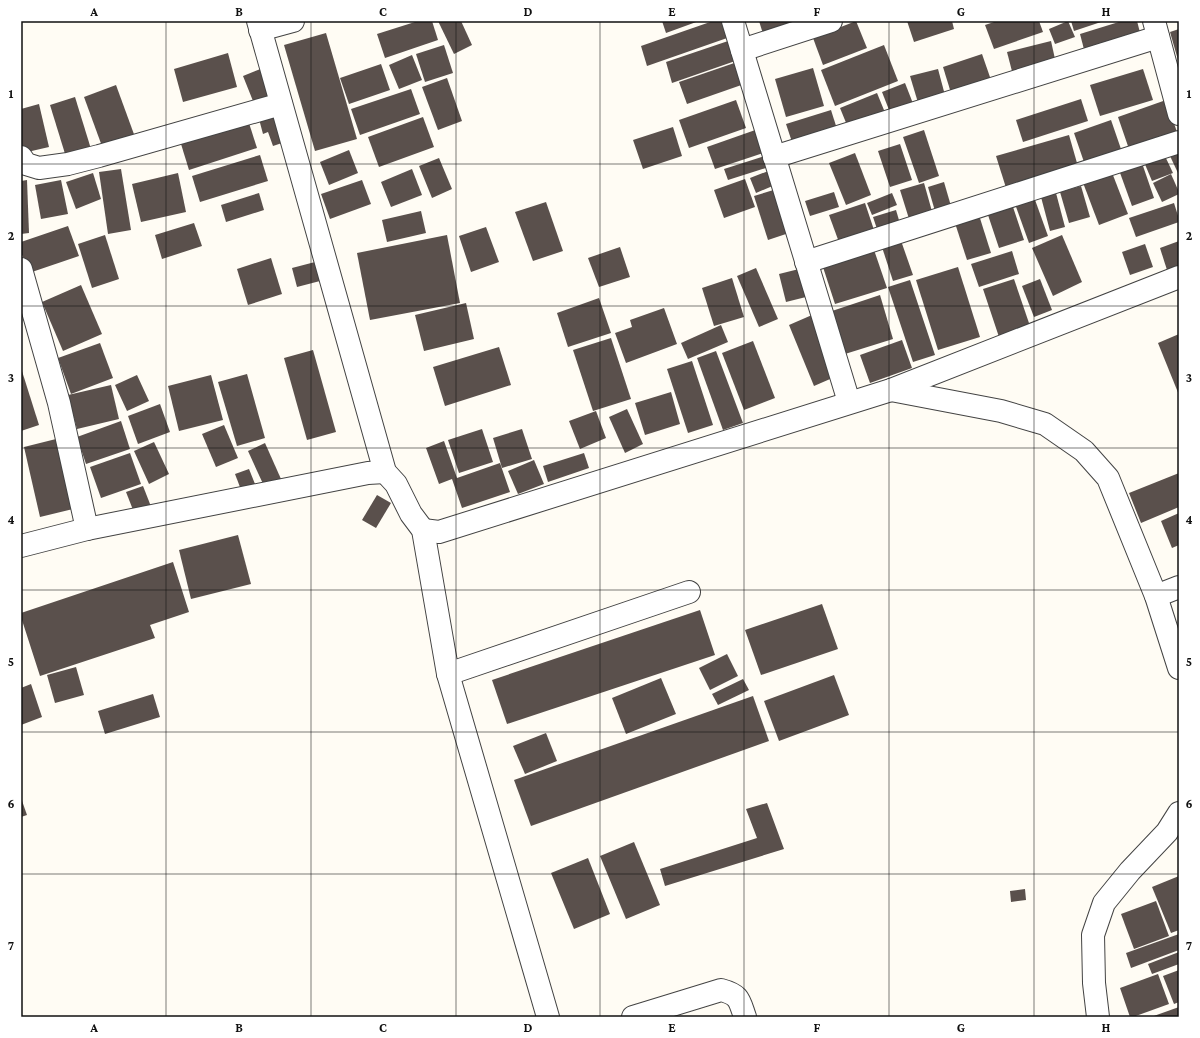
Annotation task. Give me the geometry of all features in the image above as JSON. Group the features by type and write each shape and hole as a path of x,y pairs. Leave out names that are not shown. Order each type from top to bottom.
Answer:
{"street":[{"path":"293,21 259,25 385,472 396,484 411,514 423,530 448,674 548,1017"},
{"path":"733,21 849,402"},
{"path":"742,50 831,21"},
{"path":"774,157 1156,29 1178,103"},
{"path":"21,157 26,164 39,168 68,164 281,104"},
{"path":"806,262 1179,142"},
{"path":"21,269 59,403 87,529"},
{"path":"423,530 439,532 891,390 1179,277"},
{"path":"891,390 1001,411 1045,424 1084,451 1108,478 1156,596 1179,668"},
{"path":"21,546 87,529 368,473 385,472"},
{"path":"1156,596 1179,587"},
{"path":"448,674 689,592"},
{"path":"1098,1017 1094,983 1093,936 1104,903 1130,871 1167,832 1179,813"},
{"path":"633,1017 721,990 732,993 738,998 745,1017"}],"building":[{"path":"418,21 432,21 438,40 385,58 377,34"},
{"path":"438,21 461,21 472,45 454,54"},
{"path":"662,21 699,21 666,33"},
{"path":"713,21 724,21 730,37 647,66 641,46"},
{"path":"759,21 798,21 764,37"},
{"path":"856,21 867,48 823,65 813,38"},
{"path":"907,21 952,21 954,29 914,42"},
{"path":"997,21 1039,21 1043,32 994,49 985,25"},
{"path":"1068,21 1075,37 1055,44 1049,29"},
{"path":"1071,21 1104,21 1074,31"},
{"path":"1122,21 1137,21 1142,40 1086,57 1080,34"},
{"path":"1179,29 1179,59 1178,60 1170,32"},
{"path":"326,33 357,139 315,151 284,45"},
{"path":"734,39 741,59 672,83 666,62"},
{"path":"1051,41 1057,68 1014,79 1007,52"},
{"path":"444,45 453,73 425,82 416,54"},
{"path":"884,45 898,81 835,106 821,70"},
{"path":"228,53 237,87 183,102 174,69"},
{"path":"982,54 991,80 951,93 943,67"},
{"path":"412,55 422,80 399,89 389,65"},
{"path":"743,60 750,82 687,104 679,82"},
{"path":"381,64 390,90 349,104 340,78"},
{"path":"263,68 276,98 255,106 243,76"},
{"path":"813,68 824,106 786,117 775,79"},
{"path":"938,69 946,99 919,106 910,76"},
{"path":"1143,69 1153,100 1100,116 1090,85"},
{"path":"447,78 462,121 438,130 422,87"},
{"path":"905,83 914,106 891,115 882,92"},
{"path":"116,85 135,137 103,149 84,97"},
{"path":"411,89 420,114 360,135 351,109"},
{"path":"877,93 886,115 849,130 840,108"},
{"path":"75,97 91,149 66,157 50,105"},
{"path":"1081,99 1088,121 1023,142 1016,120"},
{"path":"736,100 746,128 689,148 679,120"},
{"path":"1166,100 1178,135 1130,152 1118,117"},
{"path":"39,104 49,147 23,153 21,143 21,109"},
{"path":"831,110 837,129 792,142 786,124"},
{"path":"282,111 291,140 273,146 268,132 263,134 259,119"},
{"path":"423,117 434,147 379,167 368,137"},
{"path":"1111,120 1122,152 1085,165 1074,133"},
{"path":"249,123 257,148 189,170 181,144"},
{"path":"673,127 682,156 643,169 633,140"},
{"path":"761,128 769,151 715,169 707,147"},
{"path":"924,130 939,176 919,183 903,137"},
{"path":"1069,135 1079,170 1007,191 996,156"},
{"path":"900,144 912,180 890,187 878,151"},
{"path":"349,150 358,173 329,185 320,162"},
{"path":"1179,152 1179,172 1178,173 1170,156"},
{"path":"855,153 871,195 846,205 829,163"},
{"path":"1164,154 1173,173 1152,181 1144,162"},
{"path":"260,155 268,181 200,202 192,176"},
{"path":"768,155 772,166 728,180 724,169"},
{"path":"439,158 452,189 432,198 419,166"},
{"path":"1142,163 1154,198 1132,206 1119,170"},
{"path":"776,168 782,182 756,193 750,178"},
{"path":"121,169 131,230 108,234 99,172"},
{"path":"412,169 422,195 391,207 381,182"},
{"path":"1111,170 1128,214 1099,225 1082,180"},
{"path":"93,173 101,199 76,209 66,182"},
{"path":"178,173 186,212 141,222 132,184"},
{"path":"1171,174 1179,194 1162,202 1153,183"},
{"path":"745,179 755,207 724,218 714,190"},
{"path":"27,180 29,233 21,234 21,181"},
{"path":"61,180 68,214 41,219 35,185"},
{"path":"362,180 371,204 330,219 321,194"},
{"path":"944,182 953,213 937,218 928,187"},
{"path":"924,183 933,215 910,222 900,190"},
{"path":"1081,186 1090,217 1069,223 1060,192"},
{"path":"780,188 795,231 768,240 754,196"},
{"path":"834,192 839,207 810,216 805,201"},
{"path":"259,193 264,210 226,222 221,205"},
{"path":"892,193 897,205 872,215 867,203"},
{"path":"1056,193 1065,227 1050,231 1041,197"},
{"path":"1034,197 1048,236 1029,243 1015,204"},
{"path":"546,202 563,251 533,261 515,212"},
{"path":"865,203 875,233 840,245 829,215"},
{"path":"1174,203 1179,222 1136,237 1129,218"},
{"path":"1012,204 1024,240 999,248 987,212"},
{"path":"896,210 901,227 879,235 873,217"},
{"path":"421,211 426,233 387,242 382,220"},
{"path":"978,212 991,253 967,260 954,220"},
{"path":"194,223 202,246 162,259 155,235"},
{"path":"68,226 79,256 29,273 21,252 21,242"},
{"path":"486,227 499,262 471,272 459,236"},
{"path":"105,235 119,279 92,288 78,244"},
{"path":"447,235 460,303 370,320 357,253"},
{"path":"899,235 913,275 893,281 880,241"},
{"path":"1062,235 1082,282 1053,296 1032,248"},
{"path":"1179,241 1179,266 1167,270 1160,248"},
{"path":"872,244 887,288 835,304 821,261"},
{"path":"1145,244 1153,267 1130,275 1122,252"},
{"path":"620,247 630,277 599,287 588,258"},
{"path":"1012,251 1019,274 979,287 971,264"},
{"path":"271,258 282,294 248,305 237,269"},
{"path":"315,262 320,281 297,287 292,268"},
{"path":"958,267 980,337 938,350 916,280"},
{"path":"756,268 778,319 759,327 737,276"},
{"path":"803,268 810,296 786,302 779,274"},
{"path":"732,278 744,317 714,326 702,288"},
{"path":"1014,279 1030,326 999,337 983,289"},
{"path":"1040,279 1052,310 1034,317 1022,286"},
{"path":"910,280 935,355 913,362 888,287"},
{"path":"81,285 102,334 63,351 42,302"},
{"path":"880,295 893,339 845,354 832,311"},
{"path":"599,298 611,333 568,347 557,313"},
{"path":"466,303 474,339 424,351 415,315"},
{"path":"664,308 677,344 626,363 615,333 632,327 630,320"},
{"path":"812,315 837,376 814,386 789,325"},
{"path":"721,325 728,342 688,359 681,343"},
{"path":"1179,334 1179,395 1158,343"},
{"path":"611,338 631,399 593,411 573,350"},
{"path":"902,340 912,368 870,383 860,355"},
{"path":"753,341 775,398 744,410 722,353"},
{"path":"100,343 113,378 71,394 58,358"},
{"path":"499,347 511,385 445,406 433,367"},
{"path":"313,350 336,432 307,440 284,358"},
{"path":"716,351 743,423 723,430 697,358"},
{"path":"692,361 713,425 688,433 667,369"},
{"path":"21,368 39,425 21,431"},
{"path":"247,374 265,438 237,446 218,382"},
{"path":"137,375 149,401 127,411 115,385"},
{"path":"211,375 223,420 179,431 168,386"},
{"path":"111,385 119,419 77,429 68,395"},
{"path":"671,392 680,424 645,435 635,403"},
{"path":"160,404 170,432 138,444 128,416"},
{"path":"627,409 643,444 625,453 609,417"},
{"path":"596,411 606,438 580,449 569,421"},
{"path":"121,421 130,449 86,464 77,437"},
{"path":"224,425 238,458 216,467 202,434"},
{"path":"482,429 493,462 459,473 448,440"},
{"path":"522,429 532,459 502,468 493,438"},
{"path":"56,439 73,509 40,517 24,447"},
{"path":"444,441 457,478 500,463 510,492 462,508 452,479 439,484 426,448"},
{"path":"154,442 169,474 149,484 134,451"},
{"path":"265,443 281,479 264,486 248,451"},
{"path":"130,453 141,484 101,498 90,467"},
{"path":"584,453 589,468 548,482 543,466"},
{"path":"534,460 544,484 518,494 508,471"},
{"path":"249,469 257,489 243,495 235,474"},
{"path":"1179,473 1179,507 1141,523 1129,493"},
{"path":"143,486 152,509 135,515 126,492"},
{"path":"377,495 391,503 376,528 362,520"},
{"path":"1179,513 1179,545 1172,548 1161,521"},
{"path":"238,535 251,584 191,599 179,550"},
{"path":"173,562 189,612 150,625 155,638 40,676 21,613"},
{"path":"822,604 838,649 761,675 745,630"},
{"path":"700,610 715,655 507,724 492,680"},
{"path":"727,654 738,676 710,690 699,668"},
{"path":"76,667 84,695 55,703 47,675"},
{"path":"834,675 849,715 779,741 764,701"},
{"path":"661,678 676,714 626,734 612,698"},
{"path":"743,679 749,690 718,705 712,694"},
{"path":"31,684 42,717 21,725 21,688"},
{"path":"153,694 160,717 105,734 98,711"},
{"path":"753,696 769,741 531,826 514,780"},
{"path":"546,733 557,761 525,774 513,746"},
{"path":"21,798 27,815 21,817"},
{"path":"767,803 784,849 665,886 660,869 757,838 746,809"},
{"path":"634,842 660,905 626,919 600,856"},
{"path":"588,858 610,914 574,929 551,873"},
{"path":"1179,876 1179,930 1171,933 1152,887"},
{"path":"1025,889 1026,900 1011,902 1010,891"},
{"path":"1156,901 1169,936 1134,949 1121,914"},
{"path":"1179,934 1179,950 1131,968 1126,953"},
{"path":"1179,952 1179,964 1152,974 1148,964"},
{"path":"1179,970 1179,1002 1174,1004 1163,976"},
{"path":"1158,974 1169,1004 1130,1017 1120,988"},
{"path":"1179,1007 1179,1017 1151,1017"}]}
